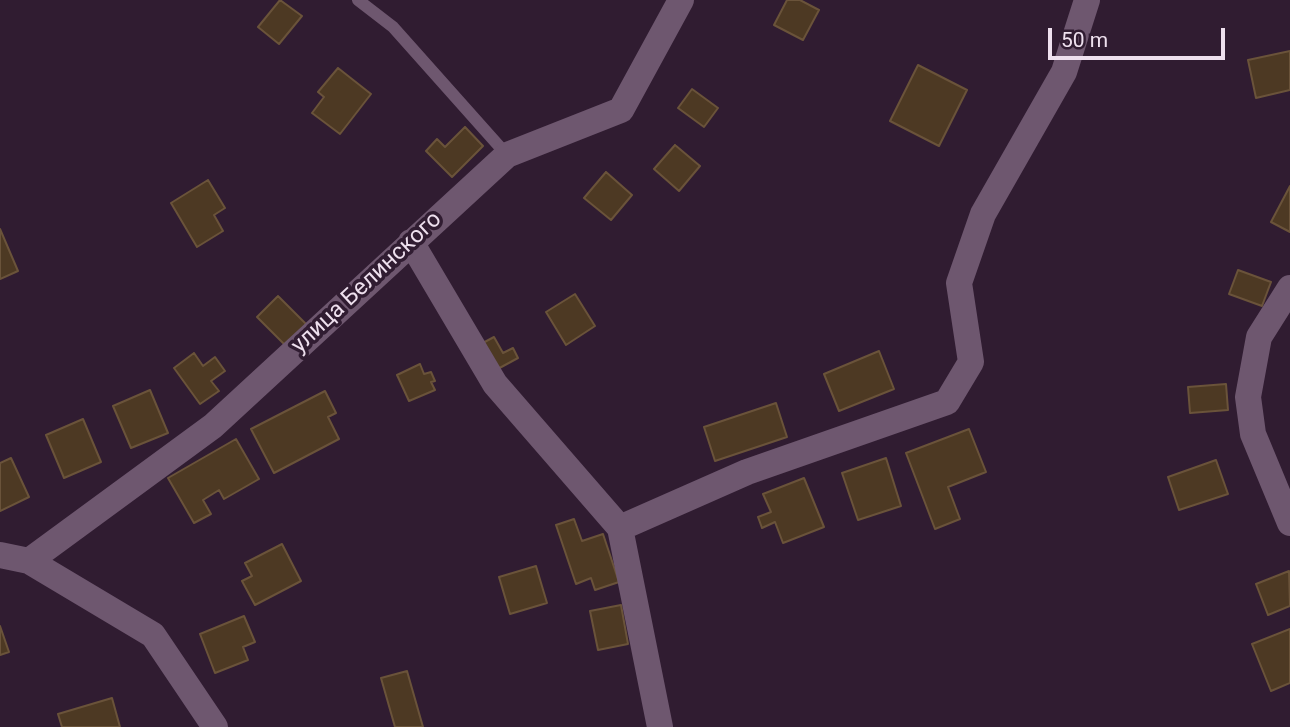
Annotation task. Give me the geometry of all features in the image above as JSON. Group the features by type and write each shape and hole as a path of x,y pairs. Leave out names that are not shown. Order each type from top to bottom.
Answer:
{"street":[{"name":"улица Белинского","path":"29,561 213,426 507,155 621,110 681,0"},
{"path":"620,528 747,472 947,402 971,362 959,283 963,271 983,214 1064,72 1087,0"},
{"path":"411,242 495,384 620,528 660,727"},
{"path":"1290,288 1259,337 1248,397 1253,434 1290,523"},
{"path":"0,555 29,561 153,635 215,727"}],"lane":[{"path":"358,0 393,27 507,155"}],"building":[{"path":"280,0 302,16 279,44 258,27"},
{"path":"787,0 800,0 819,10 803,40 774,25"},
{"path":"1290,51 1290,90 1256,98 1248,60"},
{"path":"918,65 967,90 939,146 890,121"},
{"path":"338,68 371,94 340,134 312,113 324,97 318,92"},
{"path":"692,89 718,108 704,127 678,108"},
{"path":"465,127 483,146 452,177 426,151 437,139 445,147"},
{"path":"675,145 700,166 679,191 654,169"},
{"path":"606,172 632,195 611,220 584,198"},
{"path":"208,180 225,208 214,215 223,231 197,247 171,203"},
{"path":"1290,186 1290,232 1271,222"},
{"path":"0,229 18,271 0,279"},
{"path":"1238,270 1271,282 1262,306 1229,294"},
{"path":"575,294 595,326 566,345 546,312"},
{"path":"278,296 310,328 289,349 257,317"},
{"path":"494,337 503,353 513,348 518,358 494,371 479,345"},
{"path":"879,351 894,389 839,411 824,374"},
{"path":"194,353 203,366 215,357 225,371 211,381 219,391 200,404 174,368"},
{"path":"420,364 424,374 431,372 435,381 431,382 435,390 409,401 397,375"},
{"path":"1226,384 1228,410 1190,413 1188,387"},
{"path":"150,390 168,433 131,448 113,406"},
{"path":"325,391 336,413 328,417 339,439 274,473 251,429"},
{"path":"776,403 787,437 715,461 704,427"},
{"path":"83,419 101,462 64,478 46,435"},
{"path":"969,429 986,472 948,487 960,519 935,529 906,453"},
{"path":"236,439 259,479 224,499 219,490 203,500 211,514 194,523 168,478"},
{"path":"11,458 29,497 0,511 0,463"},
{"path":"886,458 901,506 858,520 842,473"},
{"path":"1216,460 1228,494 1179,510 1168,477"},
{"path":"804,478 824,527 783,543 775,522 762,528 758,517 771,512 763,494"},
{"path":"574,519 582,541 603,534 619,582 595,590 591,578 576,584 556,525"},
{"path":"282,544 301,581 255,605 242,581 252,576 245,563"},
{"path":"536,566 547,603 510,614 499,577"},
{"path":"1289,571 1290,606 1268,615 1256,584"},
{"path":"621,605 628,644 598,650 590,611"},
{"path":"244,616 255,642 243,647 248,660 215,673 200,634"},
{"path":"0,626 9,652 0,655"},
{"path":"1290,629 1290,683 1271,691 1252,644"},
{"path":"407,671 423,727 395,727 381,678"},
{"path":"112,698 120,727 62,727 58,714"}]}
